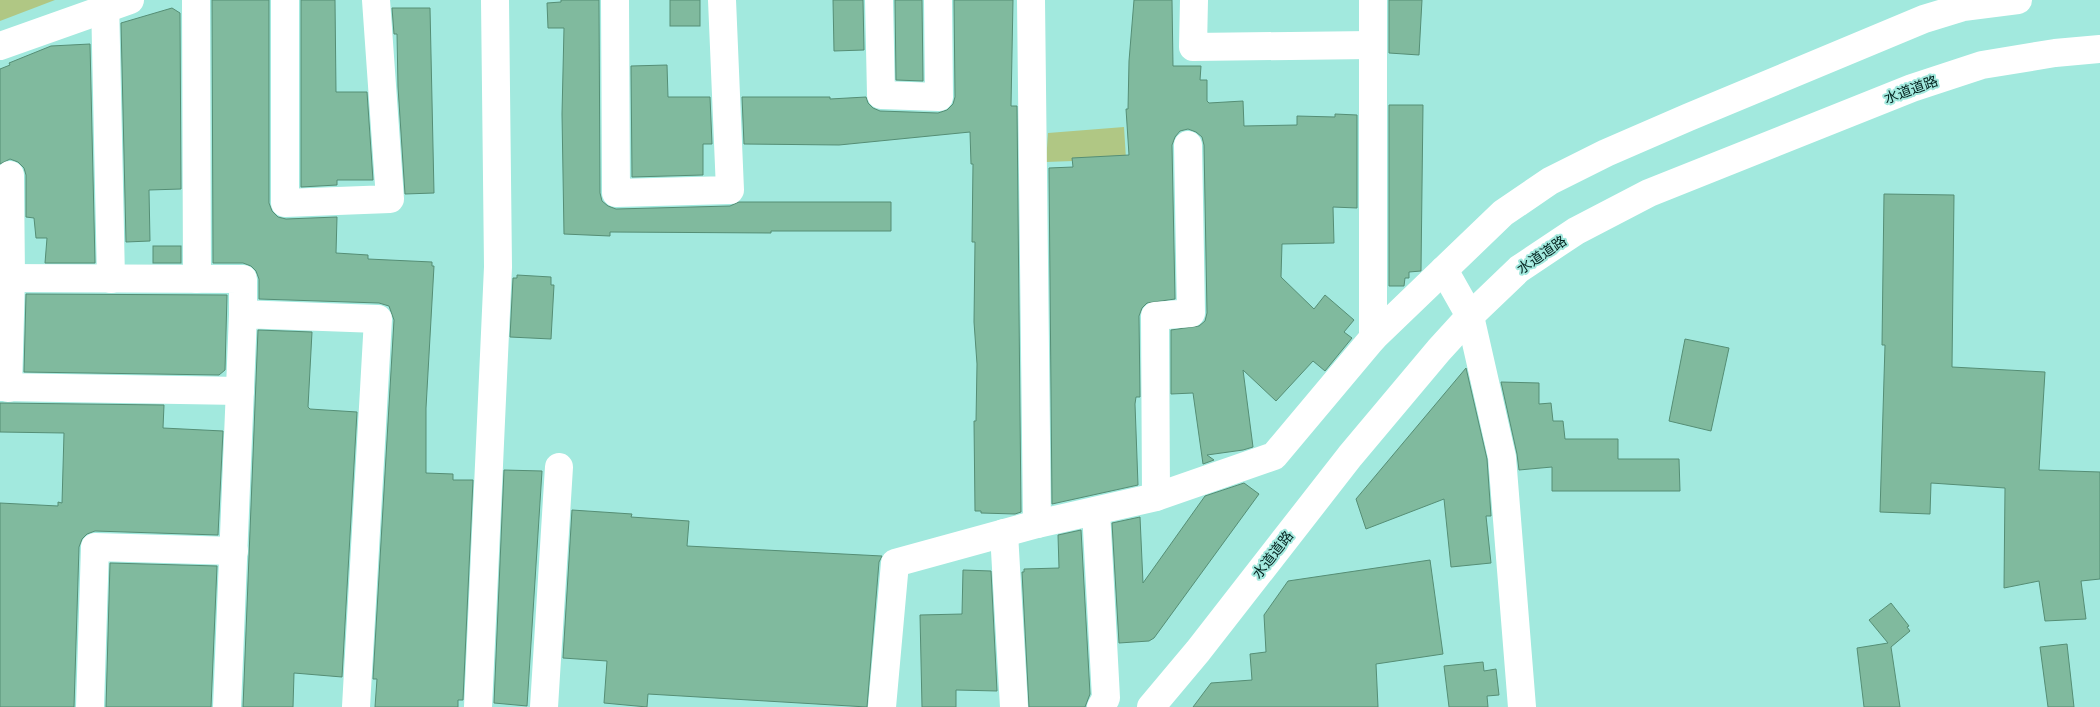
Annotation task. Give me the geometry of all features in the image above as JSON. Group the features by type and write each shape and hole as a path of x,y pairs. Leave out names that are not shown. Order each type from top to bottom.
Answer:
{"street":[{"path":"196,0 198,279"},
{"path":"284,0 285,203 390,200 376,0"},
{"path":"478,707 498,267 495,0"},
{"path":"615,0 616,193 730,190 722,0"},
{"path":"879,0 881,95 939,97 938,0"},
{"path":"1031,0 1037,524"},
{"path":"1194,0 1192,47 1371,45"},
{"path":"1373,0 1371,45 1373,338"},
{"path":"882,707 895,563 1037,524 1156,498 1274,456 1373,338 1503,213 1550,181 1606,154 1924,19 1963,7 2018,0"},
{"path":"0,46 113,2 111,279"},
{"name":"水道道路","path":"1151,707 1198,651 1350,456 1438,350 1519,269 1576,232 1648,193 1912,88 1982,65 2055,53 2100,49"},
{"path":"1156,498 1155,316 1191,313 1188,146"},
{"path":"10,174 4,388 240,391"},
{"path":"1444,270 1470,316 1502,457 1522,707"},
{"path":"6,278 243,279 227,707"},
{"path":"243,314 378,319 356,707"},
{"path":"544,707 559,468"},
{"path":"1096,511 1106,698 1101,707"},
{"path":"1004,533 1014,707"},
{"path":"90,707 95,547 234,551"}],"green space":[{"path":"0,0 55,0 0,21"},
{"path":"1124,127 1126,159 1046,162 1048,133"}],"building":[{"path":"212,0 269,0 269,203 272,211 278,217 286,219 337,217 336,253 368,255 368,259 432,262 432,266 434,266 426,408 426,473 453,474 453,480 473,480 463,700 458,700 458,707 375,707 377,679 373,679 394,320 389,306 379,303 259,299 259,279 256,271 251,266 243,263 213,263"},
{"path":"301,0 335,0 336,92 367,92 373,180 337,180 337,185 301,187"},
{"path":"561,0 599,0 600,193 602,201 608,206 616,209 730,206 739,202 891,202 891,231 771,231 771,233 610,232 610,236 564,234 562,114 564,28 548,28 547,3 561,2"},
{"path":"670,0 700,0 700,26 670,26"},
{"path":"833,0 863,0 864,50 834,51"},
{"path":"895,0 922,0 923,81 896,80"},
{"path":"954,0 1013,0 1011,106 1017,106 1021,512 1015,514 981,513 981,511 975,511 974,421 976,421 977,364 974,322 975,242 972,242 973,164 971,164 970,132 839,145 744,144 742,97 830,97 830,99 866,97 868,103 873,108 880,111 938,113 947,110 953,104 955,97"},
{"path":"1134,0 1172,0 1173,66 1201,66 1200,80 1207,80 1207,101 1209,103 1243,101 1244,126 1297,125 1297,116 1335,117 1335,114 1357,115 1357,208 1333,207 1334,243 1282,244 1281,277 1314,309 1325,295 1354,320 1344,332 1352,338 1325,371 1313,361 1276,401 1243,370 1253,447 1207,455 1214,460 1203,464 1193,393 1171,394 1171,330 1199,326 1205,321 1207,313 1204,145 1202,137 1196,132 1188,129 1180,131 1172,145 1175,299 1147,303 1142,308 1139,316 1140,397 1136,397 1135,404 1138,485 1052,504 1049,168 1073,167 1072,158 1129,155 1126,109 1128,109 1129,61"},
{"path":"1389,0 1422,0 1419,55 1389,53"},
{"path":"172,8 180,13 181,189 149,190 150,241 126,242 121,23"},
{"path":"392,8 430,8 434,193 405,194 398,87 397,34 394,34"},
{"path":"90,44 95,263 45,263 47,238 36,238 34,218 26,217 26,175 24,168 18,162 10,159 0,164 0,69 10,65 9,63 51,46"},
{"path":"667,65 668,97 710,97 712,144 703,144 703,175 632,177 631,66"},
{"path":"1389,105 1423,105 1421,271 1409,272 1409,278 1405,278 1404,286 1389,286"},
{"path":"1884,194 1954,195 1952,367 2045,372 2039,470 2100,472 2100,579 2081,581 2086,619 2045,621 2039,581 2004,588 2005,488 1931,483 1930,514 1880,512 1885,345 1882,345"},
{"path":"153,246 181,246 181,263 153,263"},
{"path":"517,275 551,277 551,285 554,285 551,339 510,337 513,278 517,278"},
{"path":"26,294 227,295 225,370 219,375 24,372"},
{"path":"258,330 312,332 308,407 310,409 357,412 342,677 294,673 293,707 243,707"},
{"path":"1685,339 1729,348 1711,431 1669,421"},
{"path":"1466,368 1487,459 1491,516 1486,516 1491,563 1451,567 1444,499 1366,529 1356,499"},
{"path":"1501,382 1539,383 1539,404 1551,403 1553,421 1563,421 1565,439 1618,439 1618,459 1679,459 1680,491 1552,491 1552,467 1519,470"},
{"path":"0,403 164,405 163,428 223,431 218,535 95,531 87,534 82,539 79,547 74,707 0,707 0,503 58,506 58,502 62,503 64,433 0,432"},
{"path":"504,470 542,471 527,706 494,703"},
{"path":"1244,483 1259,494 1154,638 1149,641 1119,643 1112,523 1140,517 1143,583 1205,496"},
{"path":"572,510 632,514 631,517 689,521 687,546 882,556 879,562 867,707 648,694 647,707 604,703 607,661 563,658"},
{"path":"1081,530 1090,694 1085,707 1029,707 1022,572 1024,572 1024,569 1059,568 1058,535"},
{"path":"1430,560 1443,654 1376,664 1378,707 1193,707 1211,683 1252,680 1250,654 1266,652 1264,615 1288,581"},
{"path":"110,563 217,566 211,707 106,707"},
{"path":"963,570 991,571 997,691 956,690 956,707 922,707 920,615 962,614"},
{"path":"1891,603 1909,626 1907,627 1910,631 1891,647 1900,707 1864,707 1857,648 1888,643 1869,620"},
{"path":"2067,644 2074,707 2048,707 2040,647"},
{"path":"1483,662 1484,671 1496,669 1499,695 1487,696 1488,707 1449,707 1444,666"}]}
